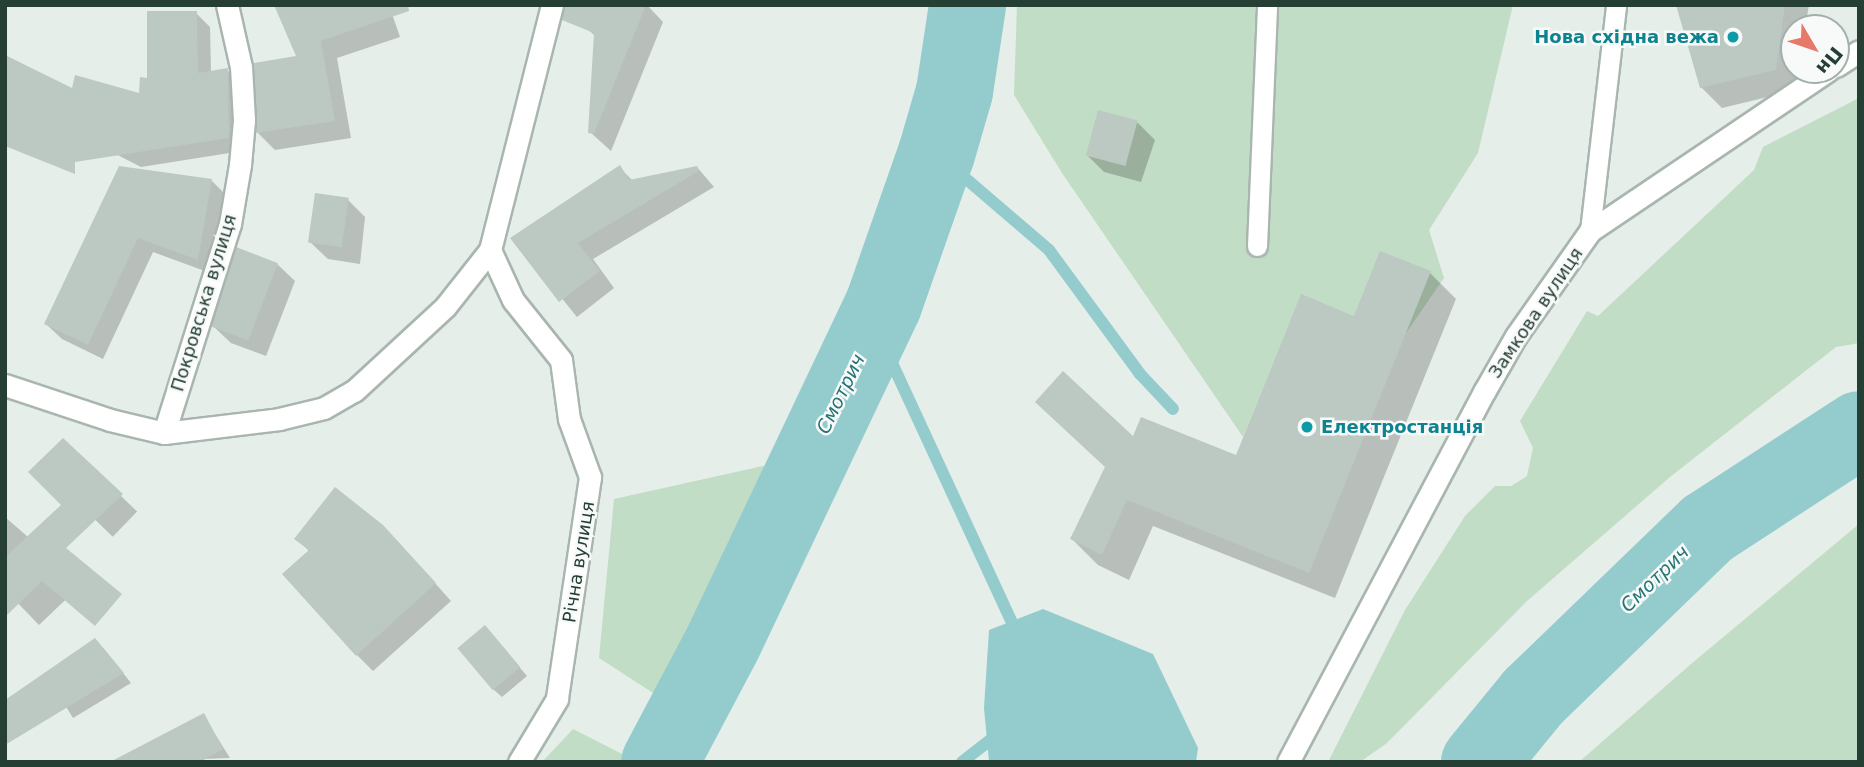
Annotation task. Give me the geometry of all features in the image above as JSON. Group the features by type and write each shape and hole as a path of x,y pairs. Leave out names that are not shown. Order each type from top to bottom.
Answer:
{"street":[{"name":"Покровська вулиця","path":"164,433 230,224 240,165 244,120 241,66 227,5"},
{"path":"5,385 110,420 164,433 239,426 324,408 354,391 436,316 489,250 552,5"},
{"name":"Замкова вулиця","path":"1288,762 1484,392 1516,336 1590,231 1808,84"},
{"name":"Річна вулиця","path":"489,250 513,300 561,360 569,419 590,477 557,699 519,762"}],"lane":[{"path":"1257,246 1267,5"},
{"path":"1590,231 1616,5"}],"green space":[{"path":"1017,5 1513,5 1478,153 1429,230 1444,278 1404,336 1301,295 1243,437 1062,173 1014,95"},
{"path":"1859,98 1859,343 1836,347 1670,477 1527,601 1387,743 1360,762 1328,762 1405,610 1465,516 1495,486 1511,486 1527,476 1533,448 1520,421 1587,311 1598,316 1754,170 1763,147"},
{"path":"777,463 664,700 599,658 614,499"},
{"path":"1859,524 1859,762 1579,762 1691,664"},
{"path":"573,729 630,758 627,762 542,762"}],"water":[{"path":"1043,609 1153,654 1198,748 1196,762 989,762 984,708 989,630"}],"building":[{"path":"274,5 408,5 409,11 321,41 335,121 256,133 254,63 296,56"},
{"path":"565,5 646,5 594,134 588,133 594,33 562,20"},
{"name":"Нова східна вежа","path":"1676,5 1785,5 1784,14 1780,14 1776,70 1700,88"},
{"path":"147,11 197,11 198,73 228,68 229,138 75,162 75,174 5,146 5,55 72,88 75,75 139,93 140,77 147,78"},
{"path":"1098,110 1138,121 1125,166 1086,155"},
{"path":"620,165 629,180 697,166 699,171 578,243 600,271 559,302 510,238"},
{"path":"119,166 212,179 198,260 138,238 88,345 44,324"},
{"path":"315,193 349,198 342,247 308,243"},
{"path":"236,247 278,263 248,341 206,324"},
{"name":"Електростанція","path":"1380,251 1431,271 1309,573 1127,500 1102,555 1070,539 1105,467 1035,402 1063,371 1133,436 1141,417 1236,455 1301,294 1354,316"},
{"path":"63,438 123,494 66,548 122,594 95,626 42,581 5,617 5,557 61,505 28,472"},
{"path":"335,487 383,525 436,583 356,656 282,574 309,550 294,539"},
{"path":"485,625 520,667 493,690 457,648"},
{"path":"95,638 124,673 5,745 5,700"},
{"path":"204,713 223,749 200,762 110,762"}],"waterway":[{"name":"Смотрич","path":"659,762 723,641 883,304 936,153 954,91 967,5"},
{"path":"936,153 1049,250 1140,374 1173,409"},
{"path":"874,324 1018,636"},
{"name":"Смотрич","path":"1479,762 1533,696 1707,528 1859,429"},
{"path":"962,762 998,734"}],"place":[{"name":"Нова східна вежа","path":"1733,37"},
{"name":"Електростанція","path":"1307,427"}]}
